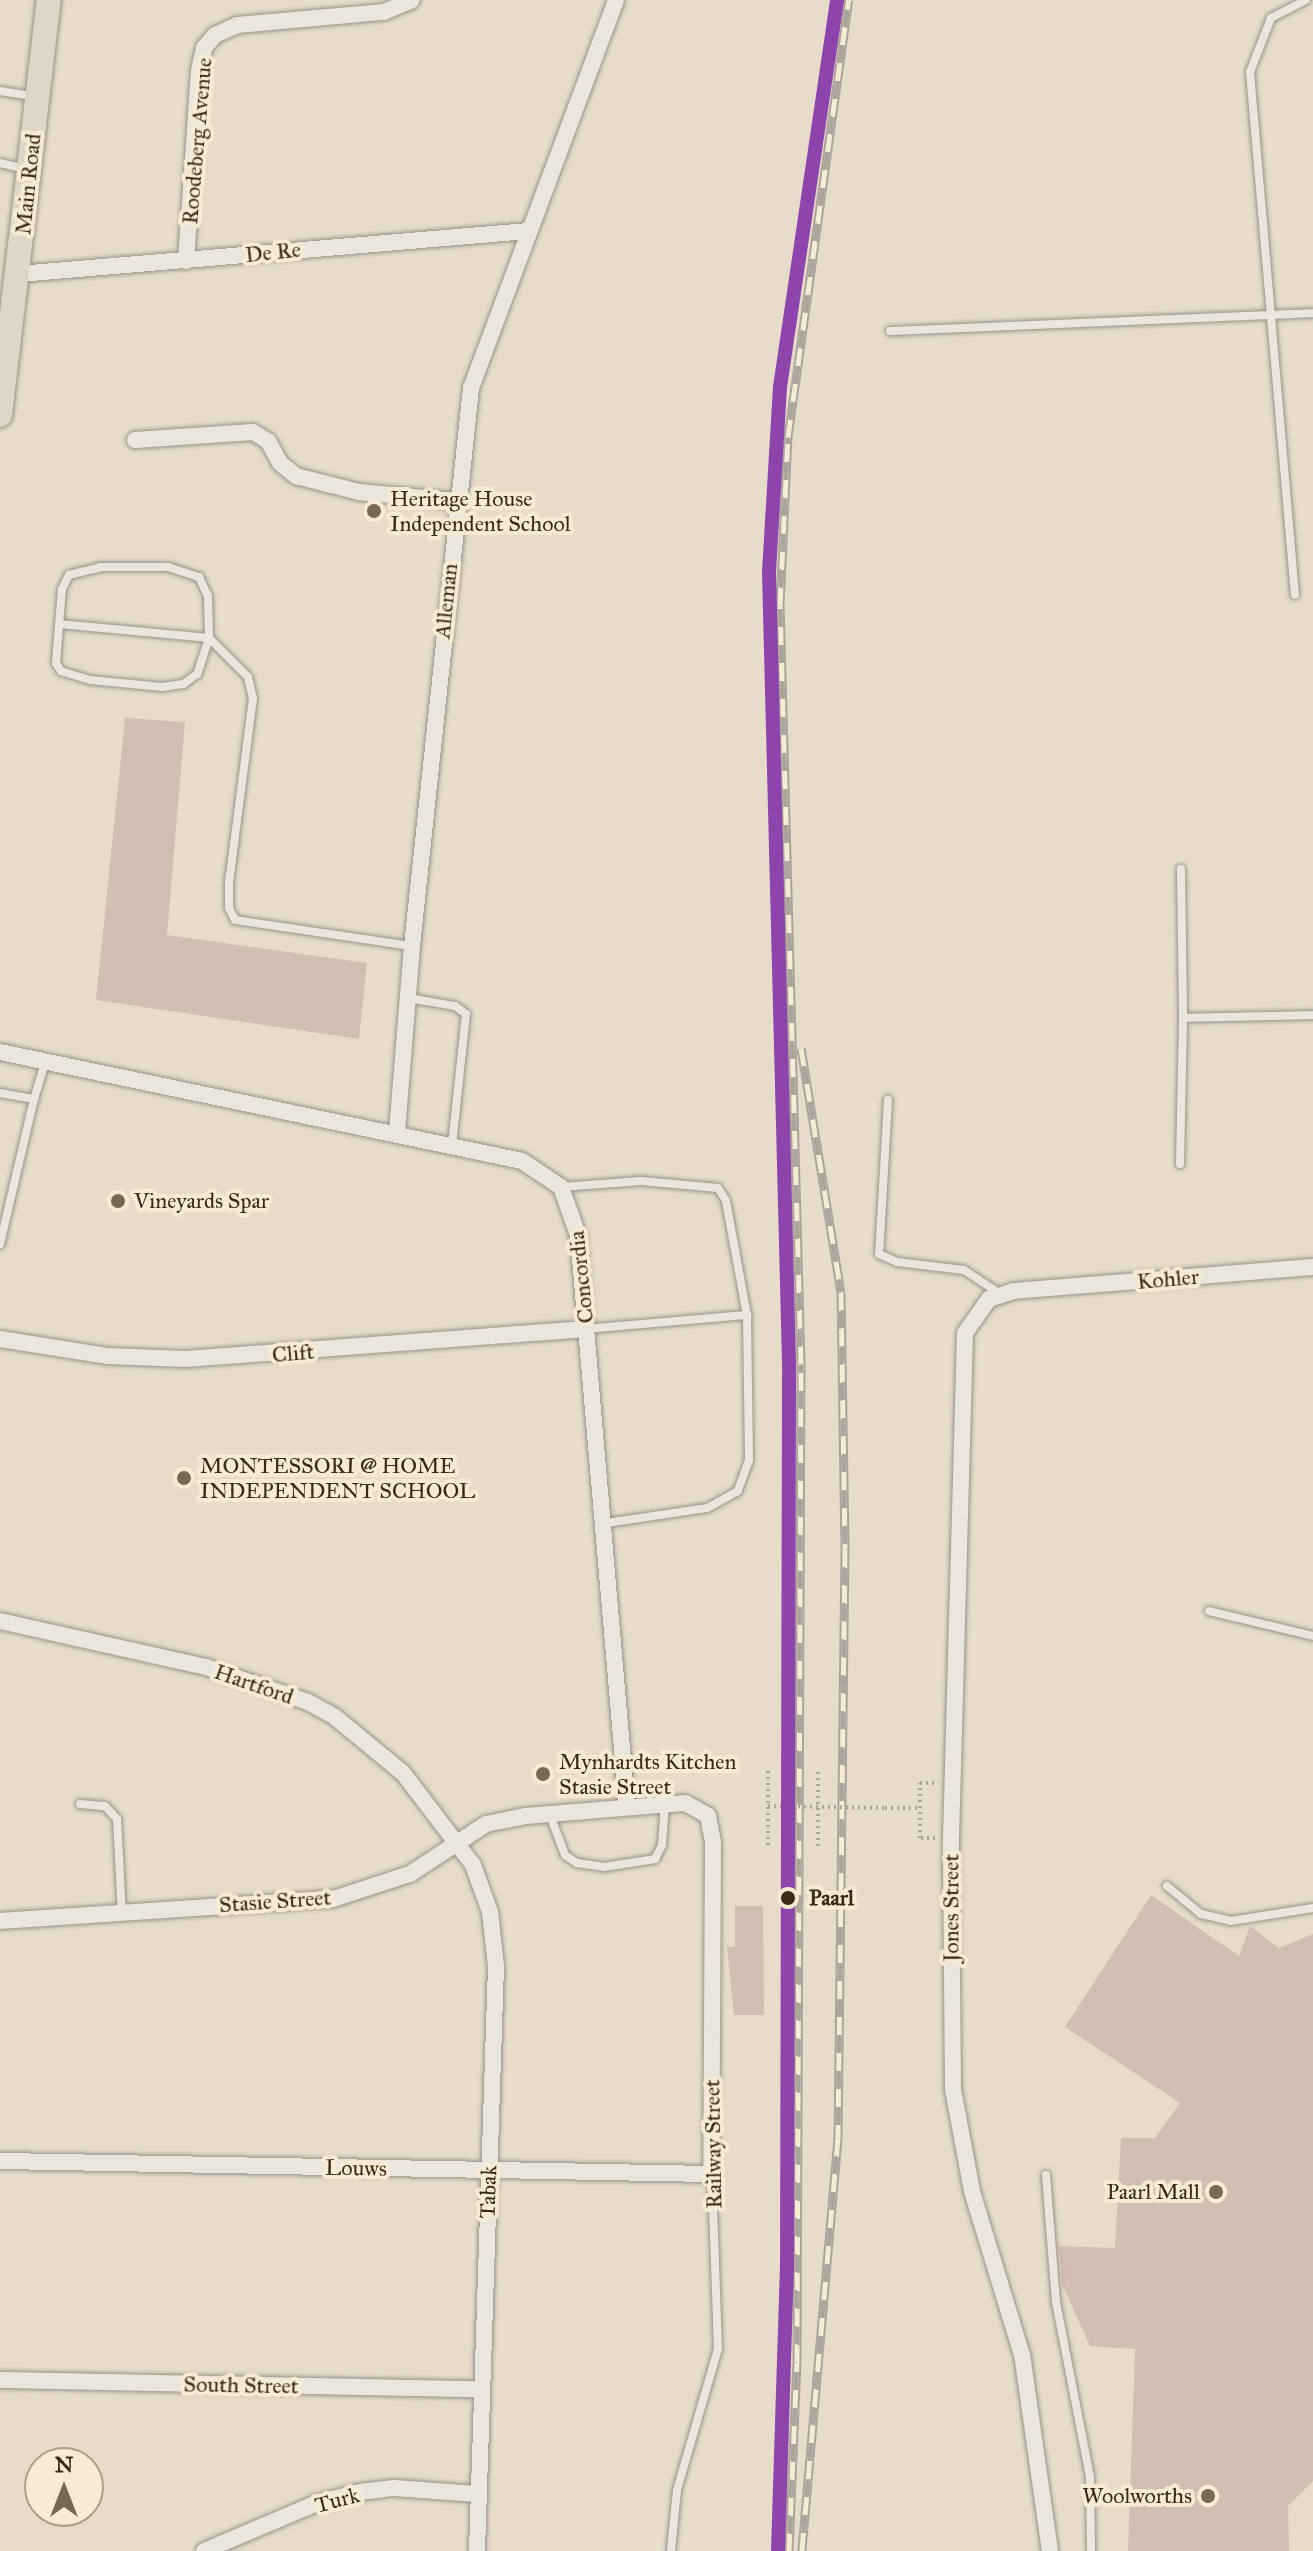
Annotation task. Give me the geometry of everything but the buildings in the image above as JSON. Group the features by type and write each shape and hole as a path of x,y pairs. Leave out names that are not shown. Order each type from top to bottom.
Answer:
{"main road":[{"name":"Main Road","path":"0,415 19,274 48,0"}],"street":[{"name":"Roodeberg Avenue","path":"186,261 199,70 204,48 215,35 237,25 384,12 412,0"},
{"name":"Alleman","path":"397,1132 456,501 474,370 616,0"},
{"name":"De Re","path":"19,274 528,231"},
{"path":"135,440 253,432 268,441 280,463 296,476 359,492 456,501"},
{"path":"0,1052 452,1144 522,1161 561,1187"},
{"name":"Concordia","path":"561,1187 578,1235 607,1523 627,1806"},
{"name":"Kohler","path":"1000,1294 1313,1267"},
{"name":"Jones Street","path":"1000,1294 970,1321 963,1347 951,1838 956,2111 972,2191 1022,2355 1050,2551"},
{"name":"Clift","path":"0,1339 107,1356 186,1359 586,1329"},
{"name":"Hartford","path":"0,1621 206,1667 308,1702 335,1717 403,1773 457,1840"},
{"name":"Railway Street","path":"627,1806 665,1803 702,1810 713,1842 711,2174"},
{"name":"Stasie Street","path":"0,1921 333,1899 410,1874 457,1840 486,1824 627,1806"},
{"name":"Tabak","path":"457,1840 480,1882 495,1942 477,2551"},
{"name":"Louws","path":"0,2161 711,2174"},
{"name":"South Street","path":"0,2380 481,2389"},
{"name":"Turk","path":"204,2551 317,2503 360,2492 394,2488 477,2494"}],"lane":[{"path":"1295,595 1268,316 1250,72 1271,18 1306,0"},
{"path":"0,91 36,97"},
{"path":"0,163 30,170"},
{"path":"890,331 1313,313"},
{"path":"168,567 193,573 204,583 209,638 202,667 183,684 119,683 61,671 56,663 62,589 75,570 168,567"},
{"path":"59,624 209,638 240,667 253,688 229,884 235,920 412,946"},
{"path":"1180,1164 1183,1018 1181,869"},
{"path":"408,998 455,1006 466,1014 452,1144"},
{"path":"1183,1018 1313,1015"},
{"path":"0,1244 45,1062"},
{"path":"0,1093 34,1099"},
{"path":"888,1100 879,1254 902,1263 954,1267 1000,1294"},
{"path":"561,1187 641,1181 718,1188 729,1212 747,1315 749,1460 738,1491 707,1508 607,1523"},
{"path":"586,1329 747,1315"},
{"path":"1209,1611 1313,1636"},
{"path":"550,1814 565,1855 577,1863 604,1867 647,1861 660,1854 665,1803"},
{"path":"80,1804 105,1806 117,1819 122,1913"},
{"path":"1167,1886 1190,1907 1217,1919 1274,1918 1313,1908"},
{"name":"Railway Street","path":"671,2551 677,2490 718,2349 711,2174"},
{"path":"1046,2175 1060,2329 1088,2463 1091,2551"}],"path":[{"path":"818,1769 818,1846"},
{"path":"768,1770 768,1845"},
{"path":"951,1838 920,1838 920,1783 952,1783"},
{"path":"768,1806 920,1808"}],"railway":[{"path":"789,2551 797,2362 801,1364 780,605 788,437 849,0"},
{"path":"801,1048 841,1292 845,1549 838,2138 802,2551"}],"transit line":[{"path":"778,2551 787,2270 789,1362 769,572 780,387 837,0"}],"place":[{"name":"Heritage House Independent School","path":"374,511"},
{"name":"Vineyards Spar","path":"118,1201"},
{"name":"MONTESSORI @ HOME INDEPENDENT SCHOOL","path":"184,1478"},
{"name":"Mynhardts Kitchen Stasie Street","path":"543,1774"},
{"name":"Paarl","path":"788,1898"},
{"name":"Paarl Mall","path":"1216,2192"},
{"name":"Woolworths","path":"1208,2496"}]}
